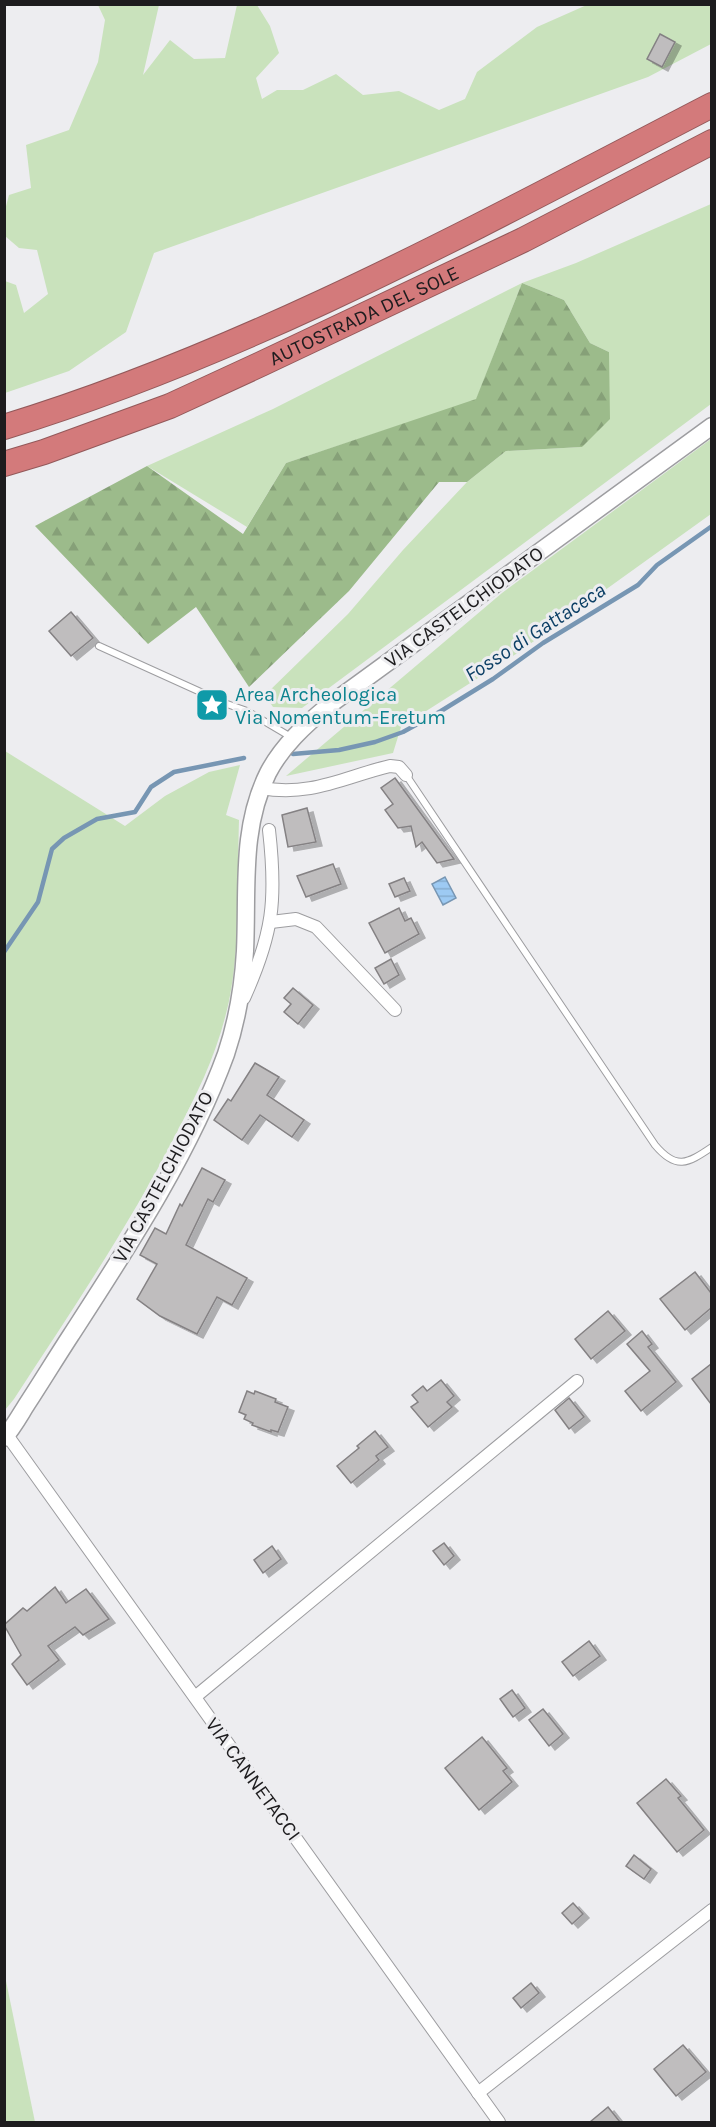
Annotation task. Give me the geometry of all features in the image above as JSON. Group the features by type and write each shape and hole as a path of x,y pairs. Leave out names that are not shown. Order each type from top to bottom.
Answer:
{"highway":[{"name":"AUTOSTRADA DEL SOLE","path":"4,427 41,416 173,368 253,335 503,213 711,105"},
{"name":"AUTOSTRADA DEL SOLE","path":"4,464 44,452 170,406 523,240 711,142"}],"street":[{"name":"VIA CASTELCHIODATO","path":"6,1437 118,1262 176,1161 216,1079 236,1015 244,959 249,837 255,807 269,771 292,738 314,717 355,685 711,426"},
{"path":"261,788 283,792 302,791 390,766 399,767 406,774"},
{"path":"236,1015 259,964 271,922 274,884 269,830"},
{"path":"271,922 296,919 315,927 395,1010"},
{"path":"195,1697 577,1381"},
{"name":"VIA CANNETACCI","path":"6,1437 499,2122"},
{"path":"478,2093 711,1910"}],"lane":[{"path":"99,646 247,711 292,738"},
{"path":"406,774 663,1155 677,1162 690,1161 711,1147"}],"green space":[{"path":"589,4 711,5 711,44 648,77 154,253 126,332 69,371 5,393 5,281 16,285 24,313 48,294 37,250 19,248 5,236 5,210 9,195 31,188 26,145 69,130 98,62 105,20 98,5 159,5 143,75 170,40 194,59 225,58 237,5 257,5 270,26 279,53 256,78 262,99 277,90 303,90 336,74 363,95 399,91 439,110 465,99 477,72 537,27"},
{"path":"711,204 711,404 302,708 273,707 265,695 348,614 403,550 467,482 506,451 582,447 609,352 590,343 564,300 522,283 576,263"},
{"path":"522,283 476,400 286,463 247,527 147,466 273,409"},
{"path":"522,283 564,300 590,343 609,352 610,419 582,447 506,451 467,482 439,482 349,591 249,687 196,607 148,644 35,526 147,466 243,534 286,463 476,399"},
{"path":"711,439 711,514 516,654 401,727 393,753 286,776 502,593"},
{"path":"5,751 125,826 165,796 209,772 240,765 226,815 239,820 238,911 233,979 225,1020 213,1054 184,1119 138,1204 77,1302 5,1410"},
{"path":"5,1976 35,2122 5,2122"}],"water":[{"path":"445,877 456,898 443,905 432,884"}],"building":[{"path":"660,34 675,42 662,67 647,59"},
{"path":"71,612 93,638 71,656 49,631"},
{"path":"395,778 454,859 437,863 422,842 416,847 411,826 398,828 385,810 393,804 381,788"},
{"path":"307,808 316,842 288,847 282,815"},
{"path":"333,864 341,884 306,897 297,876"},
{"path":"404,878 410,891 395,897 389,884"},
{"path":"399,908 405,921 411,918 419,934 385,953 369,923"},
{"path":"391,959 399,975 384,984 375,968"},
{"path":"293,988 313,1005 298,1024 284,1012 291,1004 284,998"},
{"path":"255,1063 279,1077 267,1095 304,1120 292,1137 260,1115 242,1140 214,1120 228,1099 231,1101"},
{"path":"202,1168 225,1180 213,1202 208,1199 186,1245 247,1278 232,1305 217,1297 197,1334 160,1316 137,1299 157,1264 140,1255 155,1228 166,1234 180,1204 182,1206"},
{"path":"695,1272 711,1293 711,1308 685,1330 660,1299"},
{"path":"608,1311 625,1331 591,1359 575,1339"},
{"path":"642,1331 652,1344 648,1347 676,1382 641,1411 625,1391 650,1371 627,1344"},
{"path":"711,1364 711,1404 692,1379"},
{"path":"441,1380 454,1396 447,1402 452,1407 428,1427 411,1407 418,1402 412,1395 423,1386 427,1391"},
{"path":"247,1391 254,1394 255,1391 276,1399 275,1402 288,1407 278,1432 271,1430 271,1432 252,1425 253,1423 244,1419 246,1415 239,1412"},
{"path":"569,1398 584,1417 569,1429 555,1410"},
{"path":"375,1431 388,1447 376,1456 379,1460 351,1483 337,1466"},
{"path":"444,1543 454,1556 444,1565 433,1551"},
{"path":"272,1546 281,1559 263,1573 254,1560"},
{"path":"55,1587 66,1603 86,1589 109,1619 83,1635 75,1627 48,1646 59,1660 27,1685 12,1664 21,1655 4,1625 23,1608 27,1611"},
{"path":"589,1641 600,1656 573,1676 562,1662"},
{"path":"512,1690 525,1708 513,1717 500,1699"},
{"path":"543,1709 563,1734 549,1746 529,1720"},
{"path":"482,1737 507,1768 503,1771 512,1782 479,1810 445,1768"},
{"path":"666,1779 681,1796 678,1798 704,1830 677,1852 637,1803"},
{"path":"634,1855 651,1869 644,1879 626,1866"},
{"path":"573,1903 583,1914 572,1924 562,1913"},
{"path":"531,1983 539,1993 521,2008 513,1998"},
{"path":"683,2045 706,2072 676,2096 654,2069"},
{"path":"608,2107 620,2122 590,2122"}],"waterway":[{"name":"Fosso di Gattaceca","path":"293,754 339,750 375,742 403,732 493,679 543,643 638,585 657,565 712,526"},
{"path":"4,952 38,902 52,849 64,838 97,819 135,812 151,787 174,772 244,758"}],"place":[{"name":"Area Archeologica Via Nomentum-Eretum","path":"212,705"}]}
